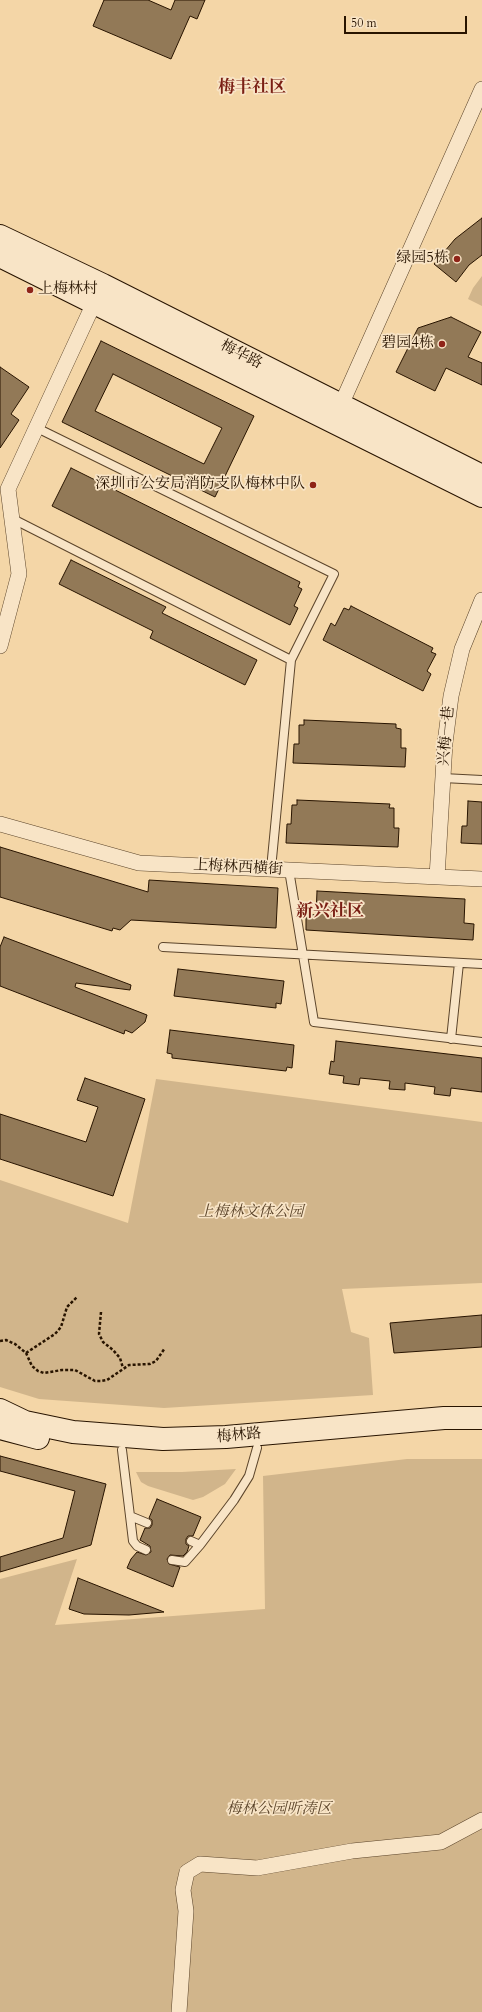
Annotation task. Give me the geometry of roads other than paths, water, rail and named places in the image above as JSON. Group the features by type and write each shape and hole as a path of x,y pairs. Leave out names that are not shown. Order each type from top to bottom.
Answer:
{"main road":[{"name":"梅华路","path":"0,236 482,476"},
{"name":"梅华路","path":"0,256 482,496"},
{"name":"梅林路","path":"0,1410 25,1422 73,1432 163,1439 226,1437 444,1418 482,1418"},
{"name":"梅林路","path":"0,1428 55,1441 122,1450 175,1452 257,1448 429,1431 482,1429"}],"street":[{"path":"341,405 482,89"},
{"path":"0,646 19,574 8,489 94,303"},
{"name":"兴梅一巷","path":"437,878 447,719 462,649 482,600"},
{"name":"上梅林西横街","path":"0,824 139,863 482,880"},
{"path":"179,2012 186,1911 183,1890 187,1872 200,1864 257,1868 352,1851 441,1842 482,1820"}],"lane":[{"path":"37,428 334,574 291,660 271,869"},
{"path":"11,518 291,660"},
{"path":"443,778 482,780"},
{"path":"289,870 314,1022 482,1042"},
{"path":"163,947 482,964"},
{"path":"451,1038 459,963"},
{"path":"172,1560 185,1562 200,1545 234,1500 249,1476 257,1448"},
{"path":"122,1450 132,1541 137,1546 146,1550"},
{"path":"130,1516 147,1523"},
{"path":"191,1541 200,1545"}],"place":[{"name":"绿园5栋","path":"457,259"},
{"name":"上梅林村","path":"30,290"},
{"name":"碧园4栋","path":"442,344"},
{"name":"深圳市公安局消防支队梅林中队","path":"313,485"}],"district":[{"name":"梅丰社区","path":"252,88"},
{"name":"新兴社区","path":"330,912"}],"park label":[{"name":"上梅林文体公园","path":"251,1213"},
{"name":"梅林公园听涛区","path":"279,1810"}]}
